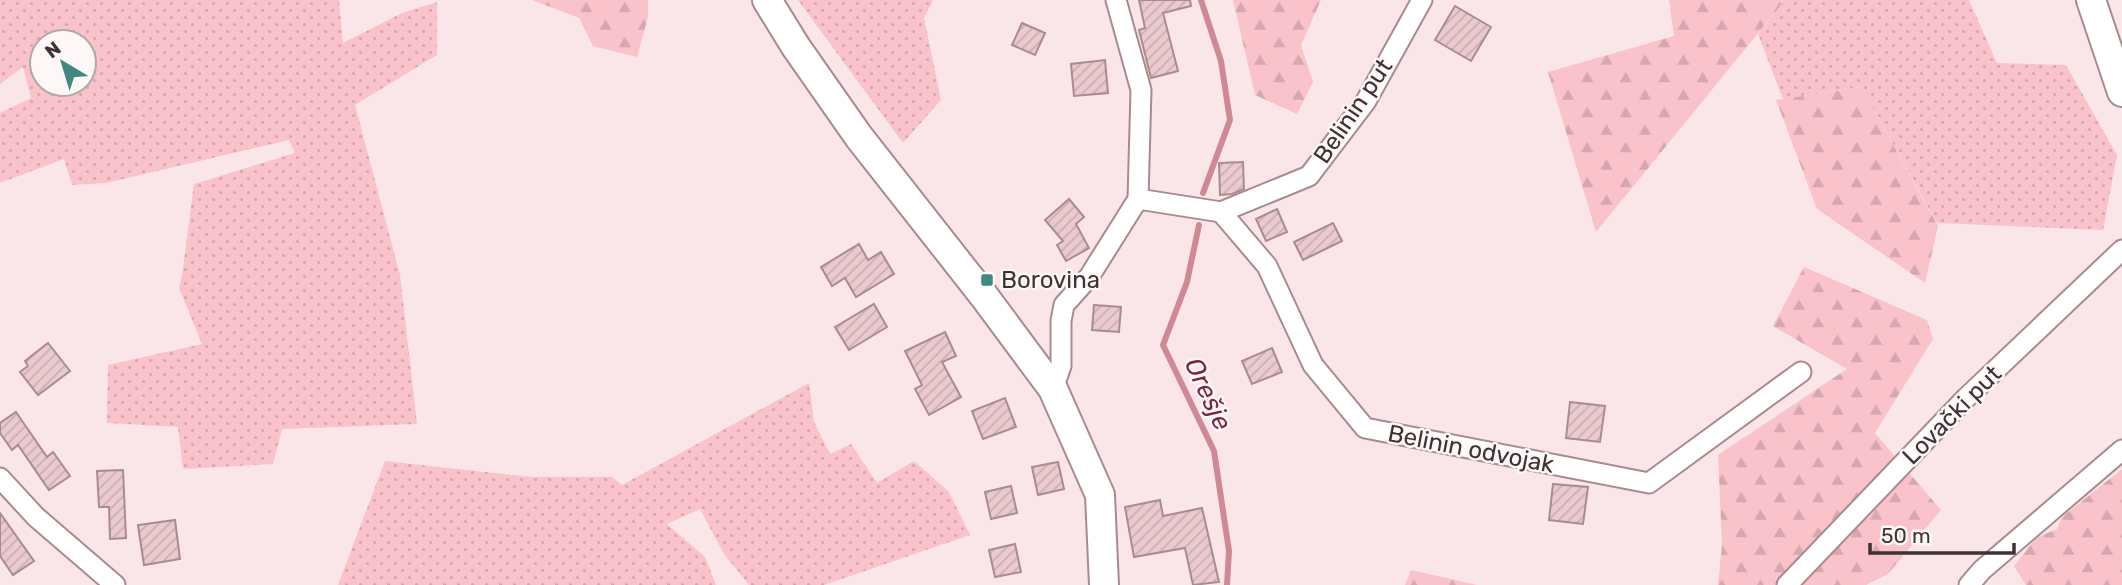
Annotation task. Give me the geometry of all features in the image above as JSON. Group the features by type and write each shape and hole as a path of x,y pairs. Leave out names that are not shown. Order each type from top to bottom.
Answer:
{"street":[{"path":"767,0 796,47 859,137 1053,389 1100,495 1104,585"},
{"path":"1053,389 1061,366 1061,321 1064,305 1089,278 1138,199 1141,90 1116,0"},
{"name":"Belinin put","path":"1221,212 1309,176 1367,101 1422,0"},
{"path":"2091,0 2122,92"},
{"path":"1138,199 1221,212"},
{"name":"Belinin odvojak","path":"1221,212 1267,265 1313,365 1365,428 1649,483 1801,372"},
{"name":"Lovački put","path":"1787,585 1966,398 2122,250"},
{"path":"1969,585 1982,570 2122,450"},
{"path":"0,478 36,517 115,585"},
{"path":"90,565 100,585"}],"green space":[{"path":"0,0 339,0 343,43 402,13 437,2 437,55 355,105 400,275 417,424 282,429 273,464 183,469 178,427 107,423 108,365 202,344 179,288 194,184 295,153 289,140 106,183 72,185 64,159 0,183 0,113 31,98 98,98 98,28 28,28 28,86 23,67 0,84"},
{"path":"532,0 648,0 648,17 637,57 593,46 579,18"},
{"path":"798,0 933,0 924,18 941,100 903,143"},
{"path":"1233,0 1321,0 1301,45 1313,82 1297,114 1255,95"},
{"path":"1669,0 1785,0 1596,232 1548,72 1674,36"},
{"path":"1785,0 1969,0 1997,63 2066,65 2117,155 2103,230 1937,223 1861,87 1783,99 1758,34"},
{"path":"1861,87 1938,226 1925,283 1817,209 1776,100"},
{"path":"1804,267 1927,320 1933,339 1875,433 1941,510 1888,574 1866,585 1718,585 1722,545 1718,455 1847,369 1773,326"},
{"path":"809,383 814,422 830,454 851,444 877,483 914,461 949,492 970,535 824,585 749,585 724,554 700,509 667,524 705,557 716,585 338,585 385,461 531,477 612,477 622,485"},
{"path":"2122,469 2122,585 2026,585 2014,566 2036,538 2057,529 2062,517"},
{"path":"1411,570 1477,585 1405,585"}],"building":[{"path":"1139,0 1190,0 1191,6 1163,13 1178,71 1151,78 1139,30 1145,28"},
{"path":"1455,6 1491,27 1471,61 1435,40"},
{"path":"1022,23 1045,33 1035,55 1012,45"},
{"path":"1105,60 1108,93 1074,96 1071,64"},
{"path":"1243,162 1244,189 1220,195 1219,163"},
{"path":"1069,199 1084,217 1076,224 1089,248 1066,261 1057,245 1063,241 1045,220"},
{"path":"1277,209 1287,232 1266,241 1256,219"},
{"path":"1333,223 1342,241 1303,260 1294,242"},
{"path":"859,244 868,260 881,252 894,274 856,297 845,278 832,286 821,267"},
{"path":"874,304 887,327 849,350 835,327"},
{"path":"1094,305 1121,307 1119,332 1092,330"},
{"path":"945,332 956,356 942,362 961,397 929,415 915,389 922,385 905,351"},
{"path":"48,343 70,371 38,395 20,372 28,366 25,361"},
{"path":"1272,348 1282,372 1252,384 1242,361"},
{"path":"1005,398 1016,427 983,439 972,411"},
{"path":"1570,402 1605,406 1600,442 1566,438"},
{"path":"16,412 47,457 53,452 70,476 49,490 18,445 12,450 0,433 0,423"},
{"path":"1058,462 1064,489 1038,495 1032,467"},
{"path":"123,470 126,538 110,539 109,507 99,507 97,471"},
{"path":"1553,484 1588,487 1583,524 1549,520"},
{"path":"1011,486 1017,513 991,519 985,492"},
{"path":"1160,500 1163,516 1202,508 1219,582 1193,585 1185,548 1134,557 1125,507"},
{"path":"0,513 34,561 13,575 0,556"},
{"path":"175,520 180,559 144,565 138,525"},
{"path":"1015,544 1021,572 995,577 989,550"}],"waterway":[{"name":"Orešje","path":"1201,0 1221,61 1230,120 1203,193"},
{"name":"Orešje","path":"1199,225 1187,282 1163,345 1214,451 1229,551 1227,585"}],"place":[{"name":"Borovina","path":"987,280"}]}
